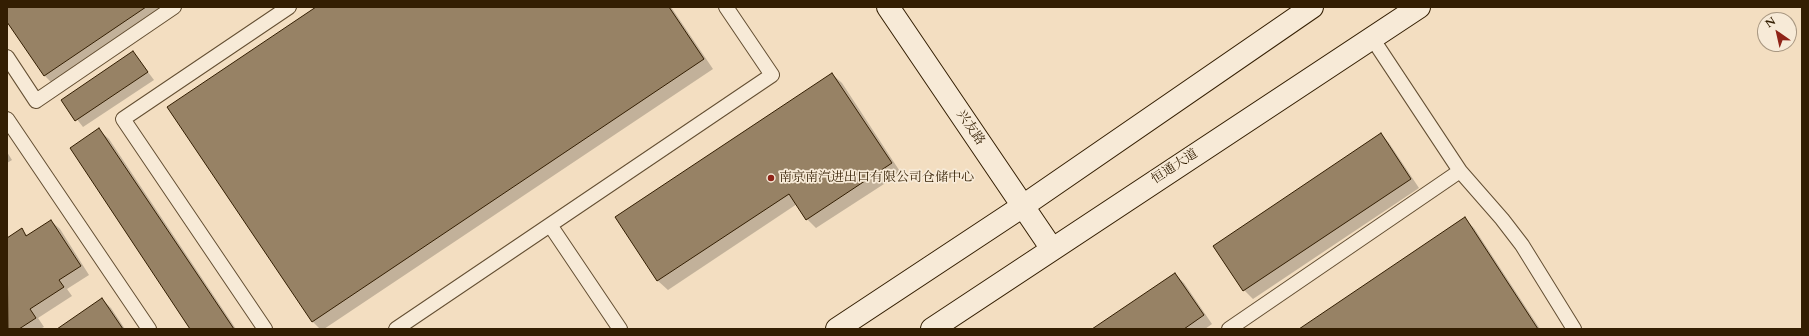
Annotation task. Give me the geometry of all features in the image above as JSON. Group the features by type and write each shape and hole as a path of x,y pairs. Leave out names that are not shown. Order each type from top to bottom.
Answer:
{"main road":[{"name":"兴友路","path":"888,7 1052,248"},
{"path":"838,329 1023,206 1312,7"},
{"name":"恒通大道","path":"932,329 1052,248 1419,7"}],"lane":[{"path":"7,57 36,101 174,7"},
{"path":"265,329 123,119 289,7"},
{"path":"396,329 772,75 726,7"},
{"path":"1372,38 1460,171 1522,245 1574,329"},
{"path":"7,119 149,329"},
{"path":"1229,329 1460,171"},
{"path":"550,225 620,329"}],"building":[{"path":"7,7 146,7 44,76 7,22"},
{"path":"316,7 669,7 704,59 312,322 167,107"},
{"path":"133,51 148,72 75,121 61,100"},
{"name":"南京南汽进出口有限公司仓储中心","path":"832,73 892,163 806,220 789,194 657,281 615,217"},
{"path":"99,128 234,329 190,329 70,148"},
{"path":"1381,133 1411,179 1243,291 1213,246"},
{"path":"1465,217 1538,329 1299,329"},
{"path":"51,220 81,266 59,280 64,287 30,309 36,318 19,329 8,329 7,238 22,228 26,236"},
{"path":"1175,273 1204,315 1184,329 1092,329"},
{"path":"102,298 123,329 57,329"}],"place":[{"name":"南京南汽进出口有限公司仓储中心","path":"771,178"}]}
